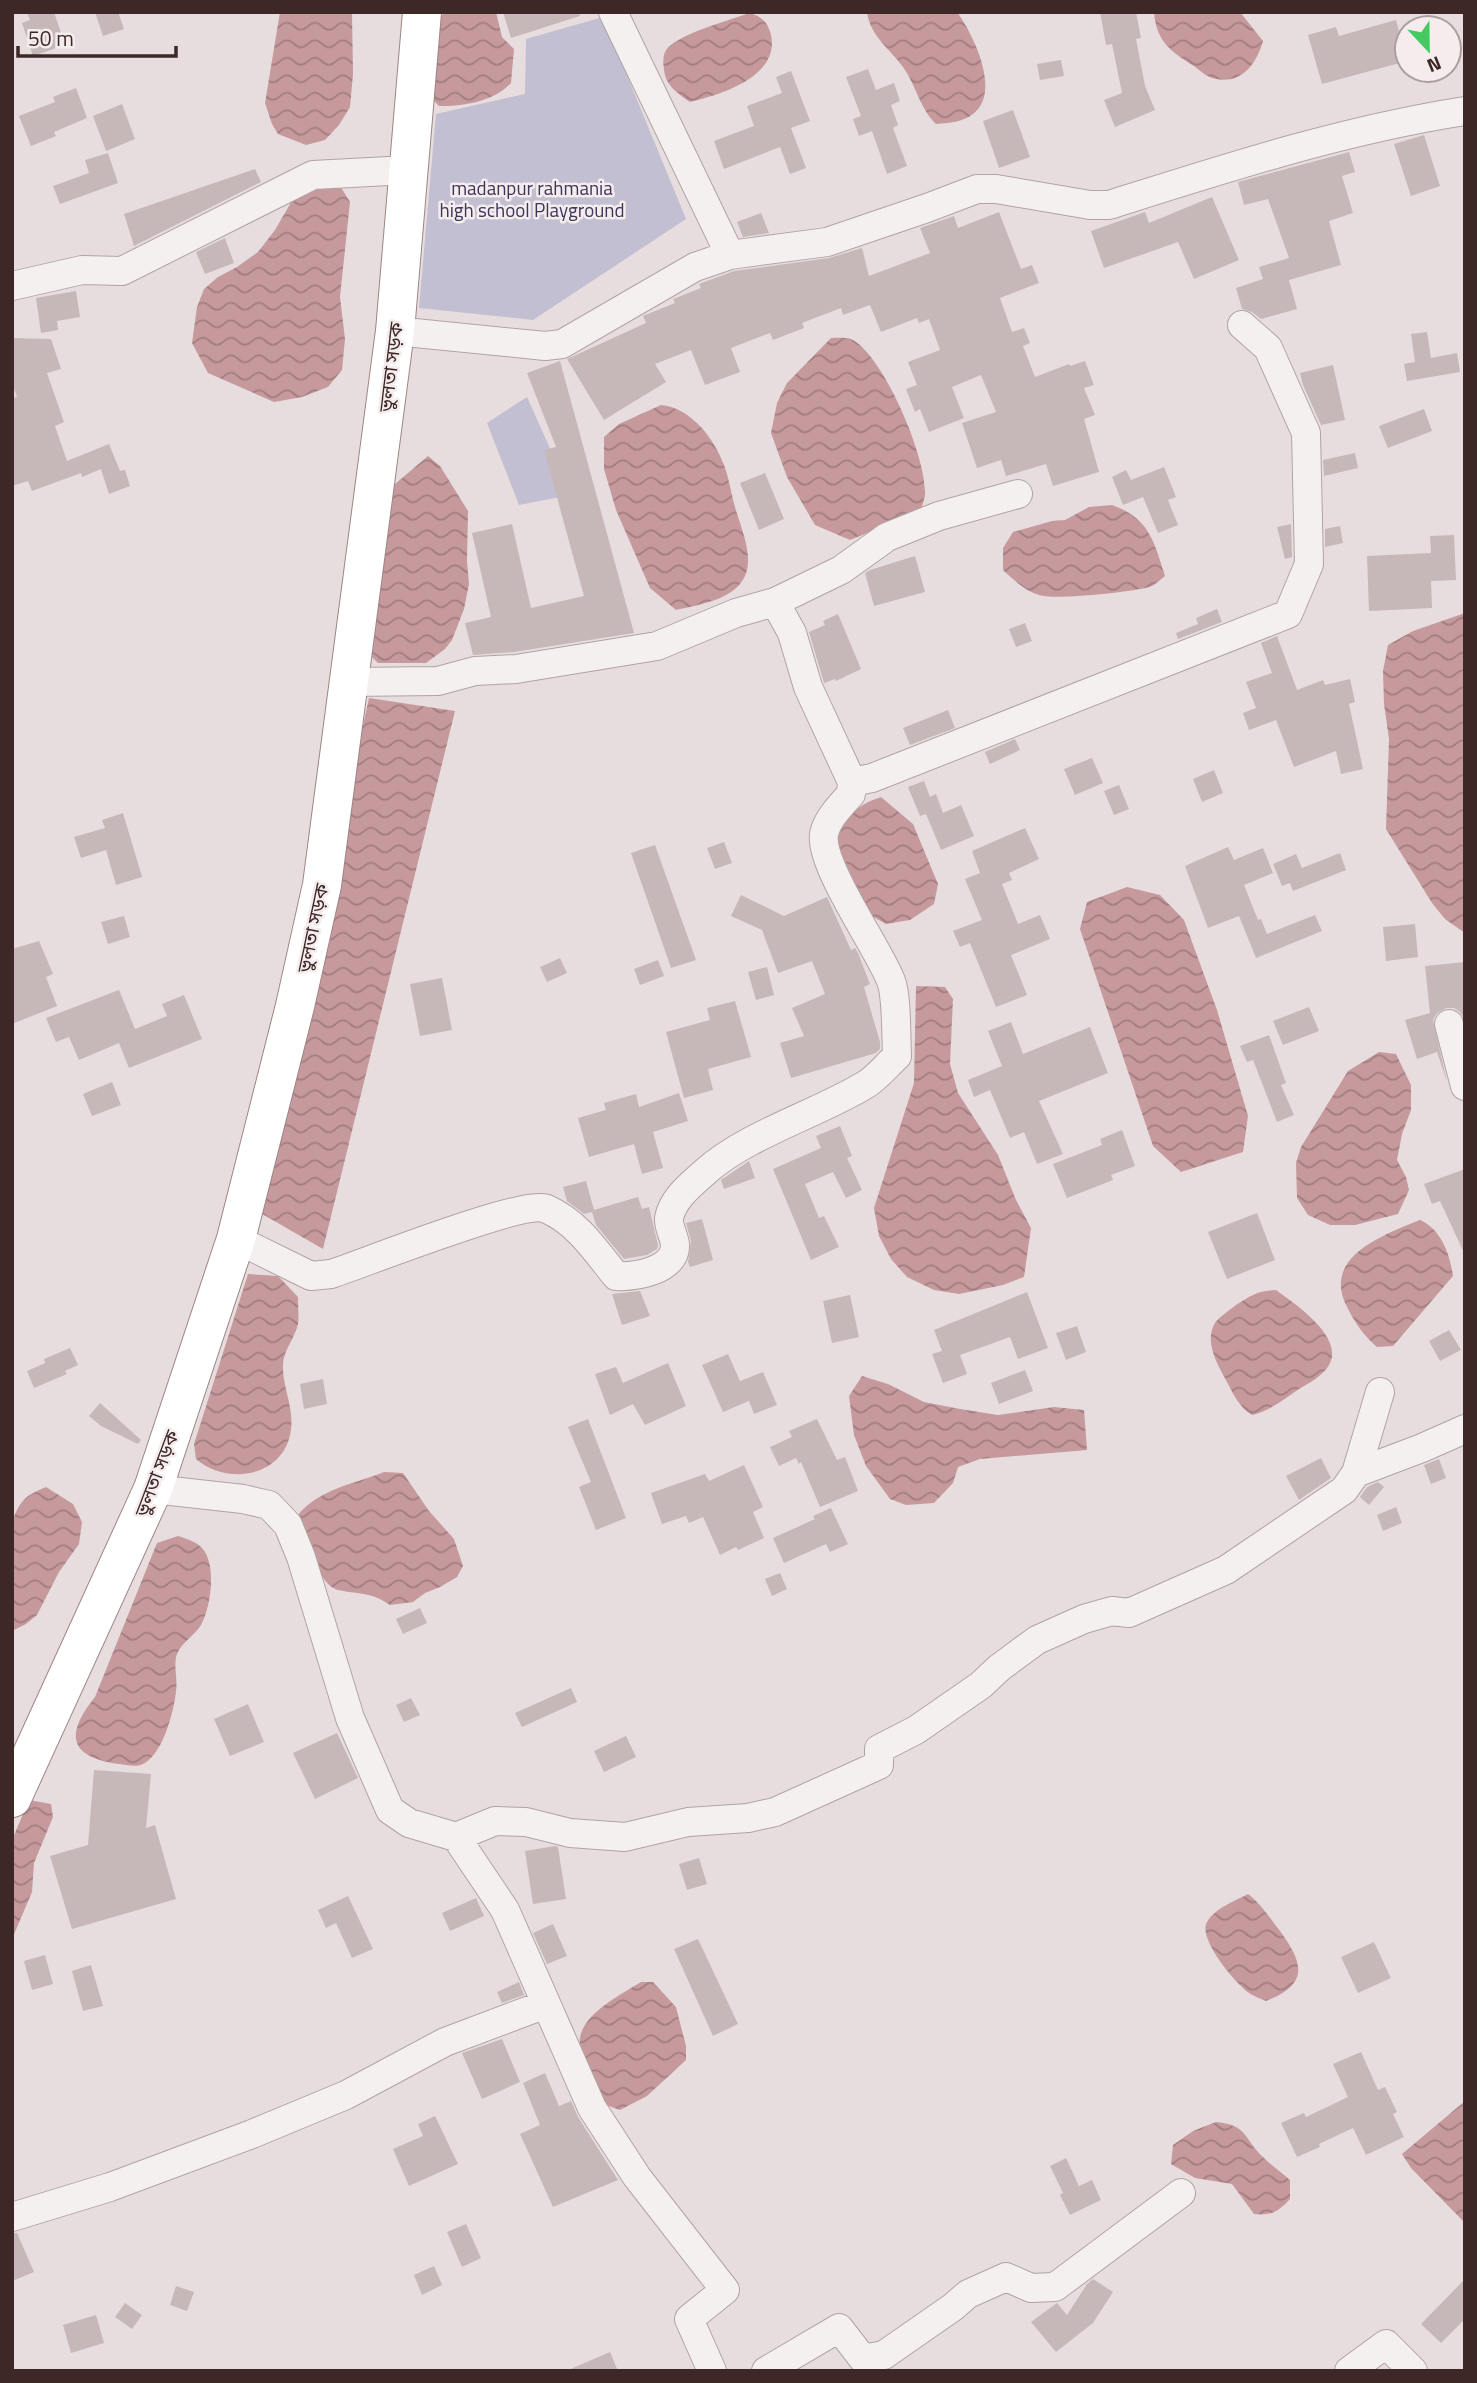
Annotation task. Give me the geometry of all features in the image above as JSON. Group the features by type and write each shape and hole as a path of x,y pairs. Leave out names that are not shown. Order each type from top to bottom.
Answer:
{"highway":[{"name":"ভুলতা সড়ক","path":"12,1798 153,1489 236,1239 295,1006 322,884 395,331 422,12"}],"street":[{"path":"613,12 730,256"},
{"path":"395,331 545,346 562,344 695,267 730,256 827,242 977,189 996,189 1090,205 1109,205 1250,160 1357,133 1462,111"},
{"path":"12,286 82,270 122,271 313,175 408,170"},
{"path":"852,782 872,778 1288,614 1309,564 1306,433 1268,348 1242,325"},
{"path":"348,682 438,681 475,671 516,669 657,646 736,612 775,602 841,570 887,537 939,516 1018,494"},
{"path":"236,1239 311,1276 331,1274 495,1216 536,1207 546,1208 576,1226 615,1276 633,1276 657,1269 672,1257 676,1247 669,1219 681,1193 709,1168 740,1148 868,1084 897,1056 892,982 858,921 828,858 824,835 838,808 851,794 852,782 808,687 792,633 775,602"},
{"path":"1450,1024 1465,1086"},
{"path":"153,1489 243,1499 269,1505 288,1525 301,1557 350,1718 390,1810 408,1823 456,1837 495,1821 526,1822 570,1833 625,1837 688,1822 748,1818 775,1812 879,1765 879,1749 916,1730 981,1685 1037,1640 1093,1616 1112,1611 1129,1613 1226,1570 1344,1490 1356,1473 1380,1391"},
{"path":"1356,1473 1465,1429"},
{"path":"456,1837 505,1910 592,2108 637,2177 725,2290 689,2319 712,2371"},
{"path":"12,2217 110,2187 252,2134 346,2095 444,2042 546,2004"},
{"path":"766,2371 839,2328 863,2359 884,2355 968,2294 1006,2277 1031,2288 1055,2287 1181,2193"},
{"path":"1349,2371 1386,2344 1413,2371"}],"green space":[{"name":"madanpur rahmania high school Playground","path":"603,17 686,219 533,320 419,308 436,114 525,94 526,39"},
{"path":"527,397 571,495 519,505 487,423"}],"water":[{"path":"280,12 352,12 353,74 350,107 339,125 325,140 306,145 278,134 272,124 265,103"},
{"path":"447,12 496,12 502,37 514,49 511,83 504,89 488,98 468,104 439,106 433,100 430,22"},
{"path":"867,12 957,12 977,48 985,78 985,92 981,104 973,114 951,123 936,124 926,111 903,67 876,35"},
{"path":"1154,12 1240,12 1263,41 1246,72 1231,79 1212,78 1166,45 1158,31"},
{"path":"749,13 763,20 771,35 771,50 757,73 731,89 690,102 672,88 663,65 664,54 670,46 690,34"},
{"path":"332,182 342,189 350,202 340,297 345,339 342,370 328,387 302,397 274,402 208,373 192,343 197,307 204,289 258,252 293,199 316,186"},
{"path":"831,338 853,340 878,367 912,435 924,478 925,495 921,511 850,540 815,525 787,477 771,433 777,403 787,383"},
{"path":"661,405 672,407 691,418 708,435 720,455 748,556 745,576 734,590 711,601 676,610 650,588 616,510 604,469 604,437 619,424"},
{"path":"428,456 440,466 468,511 469,584 464,609 452,640 445,649 426,663 378,663 370,655 388,490"},
{"path":"1112,505 1134,517 1148,532 1165,576 1154,585 1131,591 1066,597 1044,596 1027,589 1003,570 1003,548 1013,532 1065,520 1089,507"},
{"path":"1465,613 1465,933 1445,919 1432,903 1386,829 1389,739 1383,671 1388,645 1413,631"},
{"path":"369,698 455,711 323,1249 257,1211"},
{"path":"881,797 913,824 938,884 934,904 910,920 886,924 870,915 835,841 858,808"},
{"path":"1127,887 1160,895 1184,920 1217,1010 1248,1116 1243,1152 1181,1172 1153,1146 1080,929 1087,902"},
{"path":"916,986 945,987 953,999 950,1064 958,1093 998,1155 1016,1200 1031,1228 1024,1277 1003,1285 959,1294 934,1290 907,1277 891,1259 879,1236 874,1208 914,1083"},
{"path":"1379,1052 1396,1054 1411,1085 1411,1110 1402,1134 1397,1160 1409,1190 1398,1214 1355,1225 1330,1225 1308,1215 1297,1198 1296,1163 1301,1147 1348,1071"},
{"path":"1420,1220 1434,1229 1439,1236 1450,1259 1453,1276 1393,1346 1377,1347 1360,1329 1347,1307 1341,1290 1342,1274 1349,1261 1360,1250 1389,1233"},
{"path":"248,1274 278,1276 298,1297 298,1321 283,1365 291,1429 287,1445 279,1457 267,1467 254,1472 224,1473 209,1468 196,1459 194,1444"},
{"path":"1276,1290 1316,1322 1330,1343 1332,1354 1329,1365 1320,1376 1271,1408 1252,1415 1237,1400 1219,1367 1211,1345 1212,1330 1219,1318 1236,1305 1259,1293"},
{"path":"862,1376 888,1384 924,1402 998,1415 1054,1407 1084,1410 1087,1450 980,1459 958,1467 953,1483 934,1503 906,1505 890,1499 866,1466 854,1435 849,1396"},
{"path":"384,1472 403,1473 429,1511 454,1539 463,1566 457,1577 413,1602 390,1605 370,1595 338,1590 331,1586 318,1569 298,1515 306,1506 327,1493"},
{"path":"46,1487 73,1504 82,1522 79,1544 59,1572 37,1615 12,1631 12,1523 24,1500"},
{"path":"178,1536 202,1548 210,1564 211,1586 205,1617 177,1654 175,1700 157,1750 142,1765 102,1761 81,1749 76,1733 79,1722 95,1697 157,1543"},
{"path":"29,1800 51,1804 53,1817 34,1863 32,1892 12,1939 12,1840"},
{"path":"1248,1894 1280,1931 1297,1963 1296,1980 1290,1988 1266,2001 1247,1992 1230,1974 1211,1946 1205,1929 1215,1913"},
{"path":"641,1982 653,1982 676,2007 686,2046 686,2060 647,2096 620,2110 606,2105 584,2059 580,2045 581,2035 585,2025 601,2008"},
{"path":"1465,2101 1464,2222 1411,2168 1402,2154"},
{"path":"1216,2122 1240,2130 1264,2158 1290,2180 1290,2199 1278,2210 1270,2214 1254,2214 1232,2184 1195,2178 1171,2164 1173,2145 1193,2131"}],"building":[{"path":"27,12 54,12 65,45 33,56 22,23 30,20"},
{"path":"95,12 118,12 124,29 103,36"},
{"path":"503,12 579,12 580,16 511,38"},
{"path":"1100,12 1136,12 1141,38 1136,39 1145,86 1155,110 1115,127 1104,100 1122,93 1112,44 1106,45"},
{"path":"1393,21 1393,65 1322,84 1308,35 1336,27 1339,36"},
{"path":"1061,60 1064,76 1040,80 1037,64"},
{"path":"868,69 876,90 894,83 900,101 891,105 898,125 893,128 907,166 887,174 872,131 859,136 853,119 861,116 846,77"},
{"path":"791,71 810,121 791,128 806,168 790,174 780,147 724,169 714,141 754,126 747,106 782,93 776,77"},
{"path":"76,88 87,118 54,132 56,136 31,146 19,116 55,102 53,97"},
{"path":"122,104 135,139 106,151 93,116"},
{"path":"1013,110 1030,157 999,168 983,121"},
{"path":"1424,135 1440,186 1411,196 1394,144"},
{"path":"1349,152 1355,172 1342,176 1353,213 1329,221 1341,265 1289,280 1297,309 1261,319 1242,309 1236,288 1263,279 1259,267 1289,258 1268,199 1244,205 1238,182"},
{"path":"108,153 118,183 60,204 53,186 89,173 85,160"},
{"path":"255,169 261,182 134,246 124,214"},
{"path":"1212,197 1239,260 1194,279 1178,242 1104,268 1091,231 1145,212 1149,223"},
{"path":"999,212 1021,269 1032,265 1039,283 1000,298 1012,332 1024,328 1030,343 1023,346 1035,377 1085,361 1094,385 1084,388 1095,415 1084,419 1099,472 1053,486 1046,464 1006,476 1001,460 977,468 962,423 996,412 981,375 952,387 964,418 929,432 920,409 915,412 906,389 917,385 908,362 940,350 929,319 919,323 917,318 881,332 870,305 843,315 841,308 802,323 804,328 773,340 770,333 731,348 740,372 705,385 691,350 655,364 666,382 604,420 567,359 646,323 643,316 675,303 673,299 701,288 699,284 734,271 829,258 862,248 869,276 930,253 920,228 954,216 958,228"},
{"path":"761,213 769,233 743,237 737,222"},
{"path":"225,238 234,263 205,274 196,252"},
{"path":"76,291 80,317 57,321 58,330 41,333 36,298"},
{"path":"1427,332 1431,358 1457,353 1460,372 1407,381 1404,364 1415,362 1411,334"},
{"path":"12,338 51,339 61,369 47,373 64,422 55,426 67,461 109,444 120,471 125,470 130,486 109,494 101,469 82,477 81,473 32,491 28,481 12,486 12,398 17,397 12,383"},
{"path":"560,361 634,633 514,652 473,655 465,623 491,617 472,533 512,524 531,608 584,596 544,450 556,447 527,373"},
{"path":"1333,365 1345,420 1321,425 1300,373"},
{"path":"1424,409 1432,431 1388,448 1379,426"},
{"path":"1355,453 1358,468 1324,476 1323,460"},
{"path":"1164,467 1176,497 1168,500 1178,525 1158,533 1143,497 1123,505 1112,477 1126,470 1131,480"},
{"path":"765,473 784,519 759,530 740,483"},
{"path":"1291,524 1292,557 1285,559 1277,527"},
{"path":"1340,526 1343,543 1325,547 1325,529"},
{"path":"1454,535 1456,580 1431,581 1432,608 1369,611 1367,556 1431,553 1430,536"},
{"path":"915,556 925,592 874,606 865,573"},
{"path":"1217,609 1222,622 1178,639 1176,633 1198,624 1196,618"},
{"path":"838,614 861,669 836,681 835,679 824,683 809,632 825,625 823,621"},
{"path":"1025,623 1032,641 1016,647 1009,629"},
{"path":"1277,636 1297,690 1323,680 1325,685 1350,679 1355,702 1349,704 1363,769 1341,774 1336,751 1294,767 1276,720 1249,730 1243,713 1256,708 1246,682 1272,673 1261,643"},
{"path":"948,710 955,728 910,745 903,728"},
{"path":"1015,739 1020,750 990,764 985,752"},
{"path":"1092,758 1103,783 1075,795 1064,769"},
{"path":"1214,770 1223,793 1202,802 1193,779"},
{"path":"924,781 930,797 936,794 943,813 961,805 974,836 941,850 926,814 920,816 908,787"},
{"path":"1119,785 1129,809 1114,815 1104,791"},
{"path":"123,813 142,877 116,885 106,850 81,858 74,837 105,828 102,820"},
{"path":"1025,828 1039,859 1009,873 1012,880 1002,884 1018,924 1040,915 1050,939 1011,955 1027,995 996,1007 970,943 960,947 953,931 982,920 965,879 980,873 972,851"},
{"path":"724,842 732,863 715,869 707,848"},
{"path":"655,845 696,960 671,968 631,853"},
{"path":"1228,847 1234,860 1263,848 1273,873 1244,885 1258,920 1261,919 1267,934 1315,915 1322,931 1256,958 1239,916 1208,928 1185,866"},
{"path":"1340,853 1346,870 1293,891 1290,883 1282,886 1273,864 1296,854 1302,868"},
{"path":"741,895 784,916 827,897 851,950 855,948 858,953 870,984 864,987 880,1042 880,1049 876,1053 791,1078 780,1043 804,1036 792,1008 825,994 812,961 778,973 762,930 731,916"},
{"path":"124,916 130,937 108,944 101,922"},
{"path":"1415,924 1418,957 1386,961 1383,927"},
{"path":"39,941 53,974 46,977 57,1006 12,1024 12,949"},
{"path":"560,958 567,973 547,982 540,967"},
{"path":"658,960 664,976 640,985 634,969"},
{"path":"1465,962 1465,1019 1454,1008 1446,1008 1437,1013 1433,1020 1447,1082 1437,1052 1417,1059 1405,1020 1430,1013 1425,966"},
{"path":"767,967 774,995 756,1000 748,972"},
{"path":"442,978 452,1030 420,1036 410,984"},
{"path":"119,990 135,1029 167,1016 162,1004 184,995 202,1039 129,1068 119,1043 79,1060 69,1037 56,1042 46,1018"},
{"path":"735,1001 751,1057 708,1069 713,1090 684,1098 666,1032 710,1020 707,1008"},
{"path":"1309,1007 1319,1031 1283,1045 1273,1021"},
{"path":"1011,1022 1023,1054 1090,1027 1108,1073 1039,1101 1063,1154 1037,1164 1024,1132 1010,1138 990,1090 974,1097 968,1080 1002,1066 988,1031"},
{"path":"1269,1035 1286,1083 1281,1085 1294,1115 1277,1122 1253,1060 1247,1062 1240,1046"},
{"path":"112,1082 121,1105 92,1116 83,1094"},
{"path":"679,1093 688,1121 653,1132 663,1168 642,1174 634,1144 589,1157 578,1118 606,1110 604,1103 636,1094 639,1107"},
{"path":"840,1126 852,1156 847,1158 862,1190 846,1198 833,1172 805,1184 819,1218 824,1216 839,1247 811,1260 773,1169 821,1148 816,1136"},
{"path":"1122,1130 1135,1166 1111,1175 1113,1180 1067,1198 1053,1164 1102,1145 1100,1139"},
{"path":"749,1161 755,1178 724,1189 721,1180"},
{"path":"1465,1169 1465,1255 1440,1201 1432,1204 1424,1184"},
{"path":"586,1181 594,1210 638,1197 642,1209 649,1207 657,1249 647,1255 624,1259 596,1225 592,1212 584,1214 567,1201 563,1187"},
{"path":"1257,1213 1275,1260 1227,1279 1208,1232"},
{"path":"702,1219 713,1260 690,1267 688,1262 691,1241 686,1223"},
{"path":"640,1291 650,1316 622,1325 612,1294"},
{"path":"1027,1292 1048,1348 1018,1359 1010,1337 960,1355 967,1374 943,1383 932,1354 942,1351 934,1330"},
{"path":"850,1295 859,1337 832,1343 823,1301"},
{"path":"1077,1326 1086,1352 1066,1360 1056,1333"},
{"path":"1449,1330 1461,1350 1440,1361 1429,1341"},
{"path":"70,1348 78,1365 65,1371 67,1374 34,1388 27,1371 45,1363 44,1359"},
{"path":"728,1354 740,1381 763,1372 777,1405 754,1414 749,1401 723,1412 702,1365"},
{"path":"668,1363 686,1406 645,1425 633,1404 610,1415 595,1374 616,1367 623,1383"},
{"path":"1025,1370 1033,1391 999,1404 991,1383"},
{"path":"323,1379 327,1404 304,1409 300,1384"},
{"path":"100,1403 141,1440 138,1444 101,1426 89,1416"},
{"path":"588,1419 626,1518 596,1530 579,1487 591,1482 568,1427"},
{"path":"817,1419 837,1460 845,1457 858,1491 820,1507 801,1462 799,1464 796,1458 779,1466 770,1447 792,1437 789,1431"},
{"path":"1321,1458 1331,1478 1299,1500 1286,1476"},
{"path":"1439,1459 1446,1478 1431,1484 1424,1465"},
{"path":"744,1465 763,1507 753,1512 764,1538 720,1555 703,1517 689,1523 686,1516 662,1524 651,1493 705,1474 709,1481"},
{"path":"1378,1482 1384,1487 1369,1505 1360,1497 1367,1487"},
{"path":"1396,1507 1402,1523 1383,1531 1377,1515"},
{"path":"831,1508 848,1544 830,1552 826,1544 784,1563 773,1538 815,1519 813,1516"},
{"path":"780,1573 787,1589 772,1596 765,1579"},
{"path":"420,1608 427,1623 403,1634 396,1619"},
{"path":"571,1688 577,1702 522,1727 515,1713"},
{"path":"411,1698 420,1715 404,1722 396,1705"},
{"path":"248,1704 264,1742 230,1756 214,1719"},
{"path":"337,1733 358,1778 315,1799 293,1753"},
{"path":"626,1736 636,1757 604,1772 594,1751"},
{"path":"94,1770 151,1774 146,1828 155,1825 176,1899 72,1929 50,1856 88,1845"},
{"path":"558,1847 566,1899 533,1904 525,1851"},
{"path":"699,1858 707,1884 687,1890 679,1864"},
{"path":"348,1896 373,1949 352,1958 336,1923 326,1928 318,1910"},
{"path":"476,1898 484,1916 450,1931 442,1913"},
{"path":"553,1924 567,1956 547,1964 533,1933"},
{"path":"698,1939 738,2024 713,2036 674,1949"},
{"path":"1374,1942 1391,1978 1358,1993 1341,1957"},
{"path":"45,1955 53,1984 32,1990 24,1961"},
{"path":"91,1965 103,2006 83,2011 72,1971"},
{"path":"519,1982 524,1995 502,2003 497,1992"},
{"path":"502,2039 520,2082 482,2099 462,2053"},
{"path":"1361,2052 1378,2090 1385,2087 1397,2112 1393,2114 1404,2137 1366,2155 1353,2128 1297,2157 1281,2123 1304,2113 1306,2117 1348,2097 1333,2064"},
{"path":"545,2073 559,2106 571,2101 578,2117 618,2180 553,2207 520,2134 540,2125 523,2083"},
{"path":"435,2116 458,2164 409,2186 393,2149 423,2136 418,2124"},
{"path":"1066,2158 1079,2186 1092,2180 1101,2200 1070,2215 1050,2166"},
{"path":"466,2224 481,2258 462,2267 447,2232"},
{"path":"12,2233 17,2233 34,2272 12,2281"},
{"path":"434,2266 442,2285 422,2295 414,2275"},
{"path":"1093,2279 1113,2292 1093,2323 1056,2352 1031,2322 1057,2303 1067,2315"},
{"path":"1465,2279 1465,2319 1441,2343 1421,2324"},
{"path":"176,2286 194,2292 187,2311 170,2305"},
{"path":"125,2303 142,2315 132,2329 115,2317"},
{"path":"96,2315 104,2343 71,2353 63,2325"},
{"path":"610,2352 618,2371 566,2371"}]}
